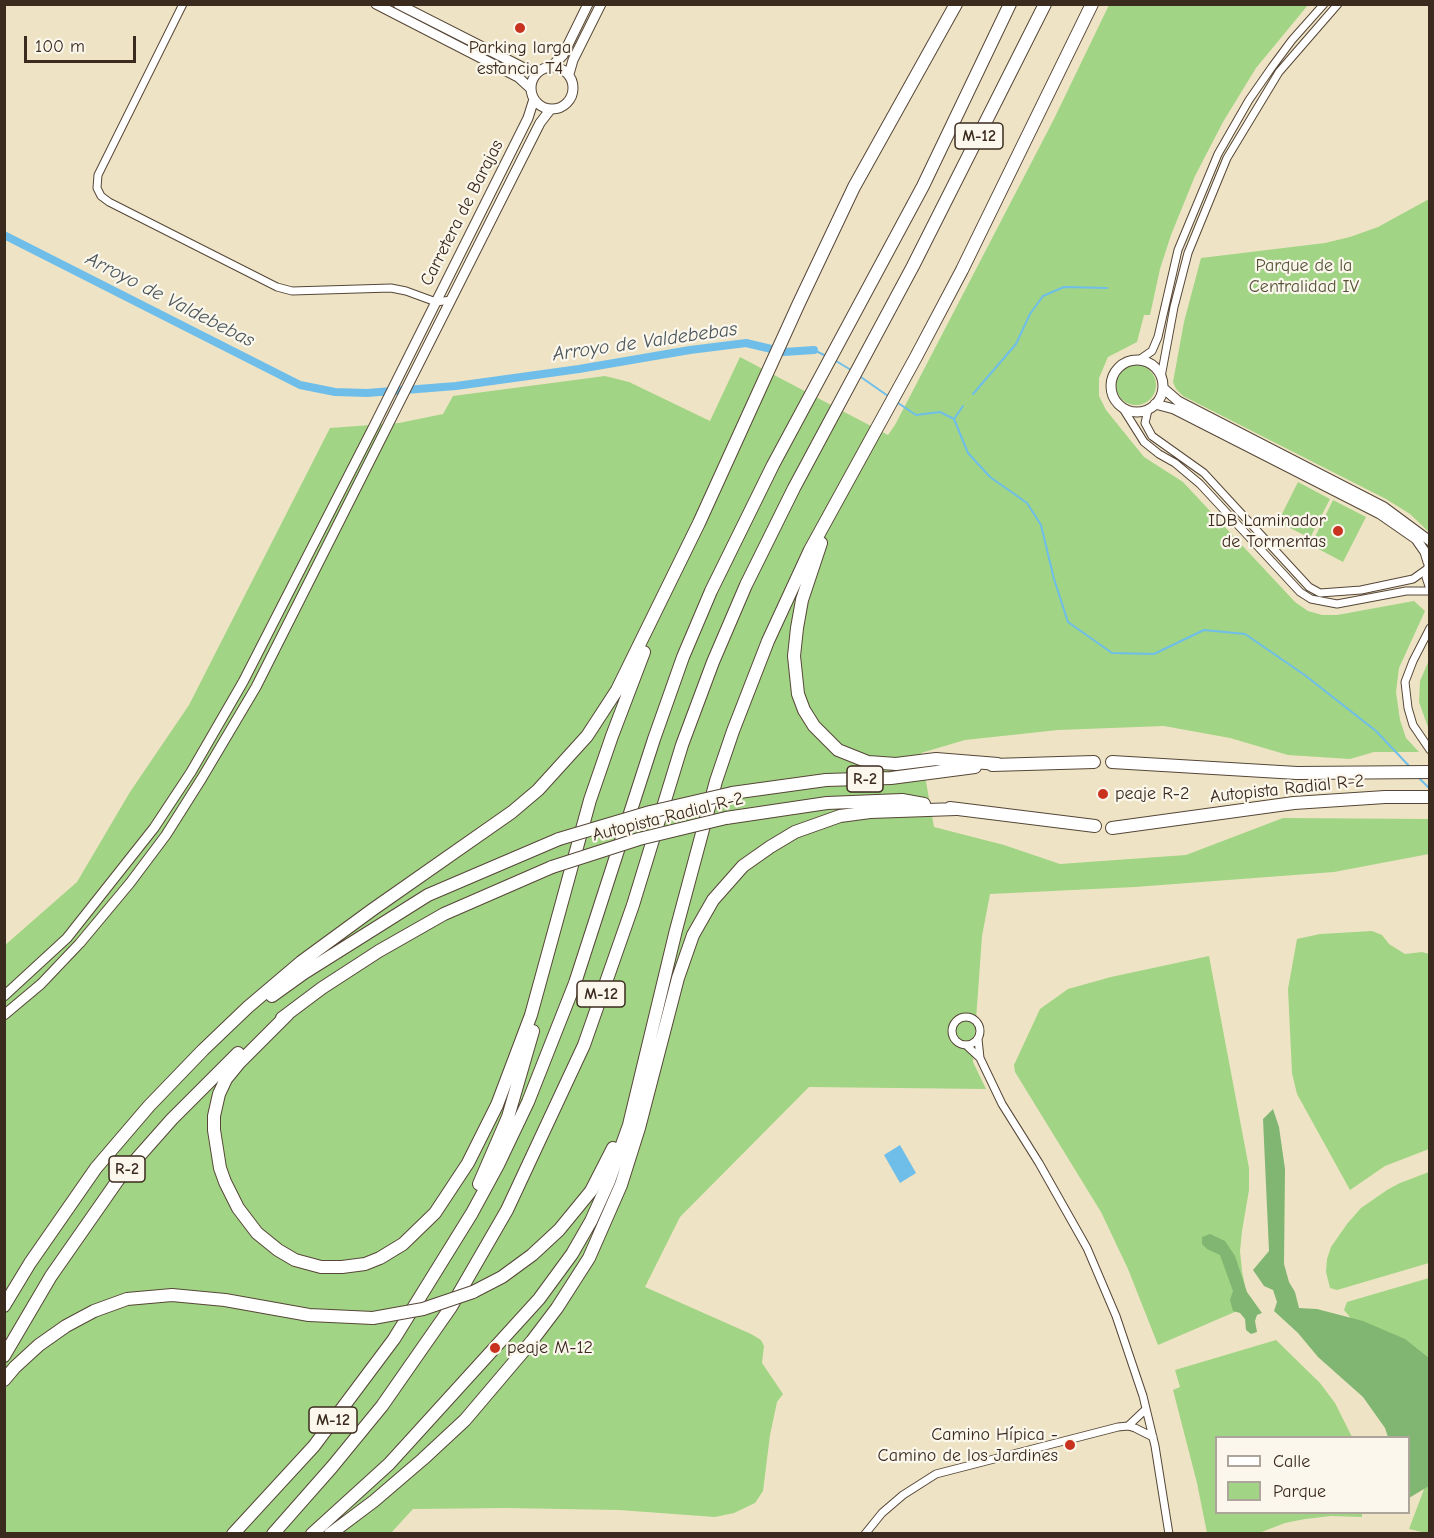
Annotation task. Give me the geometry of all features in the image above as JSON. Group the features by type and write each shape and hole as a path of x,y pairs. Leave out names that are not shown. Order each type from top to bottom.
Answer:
{"highway":[{"path":"288,1014 239,1063 226,1079 219,1094 214,1116 214,1130 220,1168 238,1208 257,1233 278,1250 295,1260 321,1267 365,1264 397,1248 424,1225 448,1196 478,1146 520,1048 590,800 650,638 699,523 854,187 956,4"},
{"name":"M-12","path":"233,1533 314,1446 394,1339 472,1213 498,1165 528,1102 575,983 683,657 743,524 923,186 1010,4"},
{"name":"M-12","path":"273,1533 382,1406 451,1307 507,1210 584,1045 633,905 682,745 713,662 746,585 794,488 913,266 1045,4"},
{"path":"312,1533 389,1464 538,1299 572,1254 591,1221 609,1181 629,1125 716,781 768,641 789,593 967,259 1092,4"},
{"path":"842,492 808,579 798,622 794,656 795,676 804,710 814,726 832,745 862,760 896,764 936,759 998,764"},
{"path":"203,1050 248,1006 301,962 512,812 564,764 587,736 617,690 699,523"},
{"name":"Autopista Radial R-2","path":"203,1050 304,973 428,895 559,838 650,812 732,793 826,780 891,778 998,764 1094,762"},
{"name":"Autopista Radial R-2","path":"1112,762 1297,773 1430,772"},
{"name":"Autopista Radial R-2","path":"1112,828 1294,803 1385,797 1430,797"},
{"name":"Autopista Radial R-2","path":"288,1014 322,988 379,951 444,914 552,867 639,839 726,818 838,802 902,800 1095,826"},
{"path":"330,1533 382,1494 465,1420 532,1341 557,1308 589,1258 624,1176 658,1060 678,978 693,935 713,900 743,866 795,832 840,816 870,812 956,809"},
{"path":"420,1297 466,1211 508,1117 546,982 567,886"},
{"name":"R-2","path":"4,1356 51,1276 118,1180 172,1119 237,1054 288,1014"},
{"name":"R-2","path":"4,1306 30,1263 96,1168 149,1106 203,1050"},
{"path":"4,1380 39,1345 66,1326 94,1311 127,1299 172,1295 225,1300 309,1315 373,1318 423,1309 473,1292 502,1277 532,1255 559,1230 591,1191 617,1140 644,1059"}],"street":[{"path":"183,4 98,175 97,189 101,196 277,286 292,291 391,288 436,302 451,300"},
{"path":"376,4 518,77 530,88 538,104 550,110 564,106 570,101 574,87 569,74 552,66"},
{"path":"398,4 522,67 538,72"},
{"path":"530,88 534,76 552,66 563,55 588,4"},
{"path":"569,74 573,60 601,4"},
{"path":"1324,4 1272,67 1249,100 1218,154 1179,250 1158,337 1152,351 1140,360 1123,363 1112,376 1110,383 1113,397 1144,442 1200,484 1300,592 1311,599 1337,604 1406,591 1430,591"},
{"path":"1338,4 1280,72 1227,158 1188,253 1174,307 1161,377 1163,388 1178,401 1384,507 1430,541"},
{"name":"Carretera de Barajas","path":"4,996 67,938 154,828 191,772 243,682 374,426 528,118 534,99"},
{"name":"Carretera de Barajas","path":"4,1015 41,984 80,943 130,883 166,835 256,687 540,123 550,110"},
{"path":"1140,360 1153,365 1161,377"},
{"path":"1163,388 1151,407 1145,423 1152,436 1204,473 1309,587 1320,593 1361,590 1413,579 1428,564"},
{"path":"1122,407 1134,412 1151,407 1174,409 1380,514 1416,539 1421,546 1428,564 1430,586"},
{"path":"1430,628 1405,682 1408,708 1413,725 1430,750"},
{"path":"978,1039 972,1044 958,1043 953,1037 952,1029 958,1019 970,1017 976,1021 980,1032 978,1039 980,1059"},
{"path":"966,1045 980,1059 1002,1104 1039,1163 1087,1248 1116,1316 1146,1408 1169,1533"},
{"path":"865,1533 882,1513 903,1495 936,1474 1128,1426 1146,1408"},
{"path":"1128,1426 1153,1437"}],"green space":[{"path":"1109,5 1308,5 1256,68 1223,122 1195,176 1171,235 1160,269 1150,315 1144,315 1137,342 1108,357 1099,378 1099,396 1106,410 1144,457 1183,482 1295,602 1308,611 1322,615 1337,615 1414,601 1425,611 1399,668 1396,692 1400,720 1406,738 1419,752 1374,752 1350,759 1288,755 1230,738 1164,726 1058,730 965,740 921,753 934,827 1004,845 1060,864 1186,855 1283,818 1429,819 1429,854 1334,872 1135,887 990,894 982,936 973,1062 986,1089 809,1087 680,1217 645,1287 761,1340 764,1346 762,1363 783,1394 777,1402 770,1435 763,1491 755,1503 734,1513 715,1517 619,1510 413,1509 390,1534 5,1533 4,946 77,882 130,792 189,705 330,428 399,423 443,414 453,396 605,376 629,382 710,421 740,357 888,435 1053,121"},
{"name":"Parque de la Centralidad IV","path":"1429,199 1429,532 1410,514 1386,499 1183,396 1173,382 1184,322 1201,258 1325,243 1350,237 1378,227"},
{"path":"1136,365 1144,366 1150,371 1155,377 1155,393 1150,399 1144,404 1136,405 1128,404 1122,399 1117,393 1116,385 1117,377 1122,371 1128,366"},
{"name":"IDB Laminador de Tormentas","path":"1298,482 1330,499 1310,538 1278,522"},
{"name":"IDB Laminador de Tormentas","path":"1333,500 1366,517 1343,562 1311,545"},
{"path":"1429,660 1429,730 1419,702 1420,681"},
{"path":"1372,931 1382,935 1389,944 1405,954 1422,952 1429,954 1429,1149 1385,1166 1350,1190 1297,1094 1292,1073 1288,989 1297,939 1320,934"},
{"path":"1209,956 1249,1168 1249,1190 1240,1251 1247,1296 1251,1305 1158,1345 1128,1269 1101,1212 1015,1072 1014,1065 1040,1009 1068,989 1111,977"},
{"path":"1273,1109 1279,1127 1285,1169 1284,1264 1299,1308 1317,1309 1363,1321 1405,1339 1429,1358 1429,1486 1410,1497 1410,1436 1388,1436 1385,1428 1363,1397 1318,1357 1298,1333 1274,1311 1277,1302 1273,1290 1264,1286 1253,1270 1269,1251 1263,1119"},
{"path":"1429,1172 1429,1263 1337,1290 1330,1288 1326,1272 1327,1259 1331,1247 1347,1224 1361,1208 1387,1190"},
{"path":"1210,1234 1225,1241 1235,1256 1247,1292 1262,1313 1257,1315 1255,1321 1257,1332 1251,1334 1246,1330 1245,1319 1240,1313 1233,1311 1230,1300 1233,1291 1220,1255 1202,1244 1202,1237"},
{"path":"1429,1278 1429,1381 1358,1327 1344,1310 1347,1302"},
{"path":"1276,1340 1320,1383 1335,1403 1352,1436 1215,1436 1215,1514 1362,1514 1362,1517 1331,1516 1305,1519 1285,1523 1259,1533 1207,1533 1197,1483 1173,1390 1180,1387 1175,1370"},
{"path":"1429,1476 1429,1533 1426,1533 1409,1529"}],"water":[{"path":"900,1145 916,1173 900,1183 884,1155"}],"waterway":[{"name":"Arroyo de Valdebebas","path":"4,235 300,385 335,392 367,393 456,386 746,343 784,352 814,350"},
{"path":"973,394 1016,344 1030,314 1043,296 1064,287 1107,288"},
{"name":"Arroyo de Valdebebas","path":"814,350 828,357"},
{"name":"Arroyo de Valdebebas","path":"836,361 851,370"},
{"name":"Arroyo de Valdebebas","path":"858,375 888,396"},
{"name":"Arroyo de Valdebebas","path":"895,401 916,415 940,412 954,419 968,453 990,477 1027,503 1041,525 1054,579 1068,622 1112,653 1154,654 1204,630 1245,634 1306,676 1376,731 1410,767"},
{"path":"954,419 963,406"},
{"name":"Arroyo de Valdebebas","path":"1417,776 1430,789"}],"place":[{"name":"Parking larga estancia T4","path":"520,28"},
{"name":"IDB Laminador de Tormentas","path":"1338,531"},
{"name":"peaje R-2","path":"1103,794"},
{"name":"peaje M-12","path":"495,1348"},
{"name":"Camino Hípica - Camino de los Jardines","path":"1070,1445"}]}
